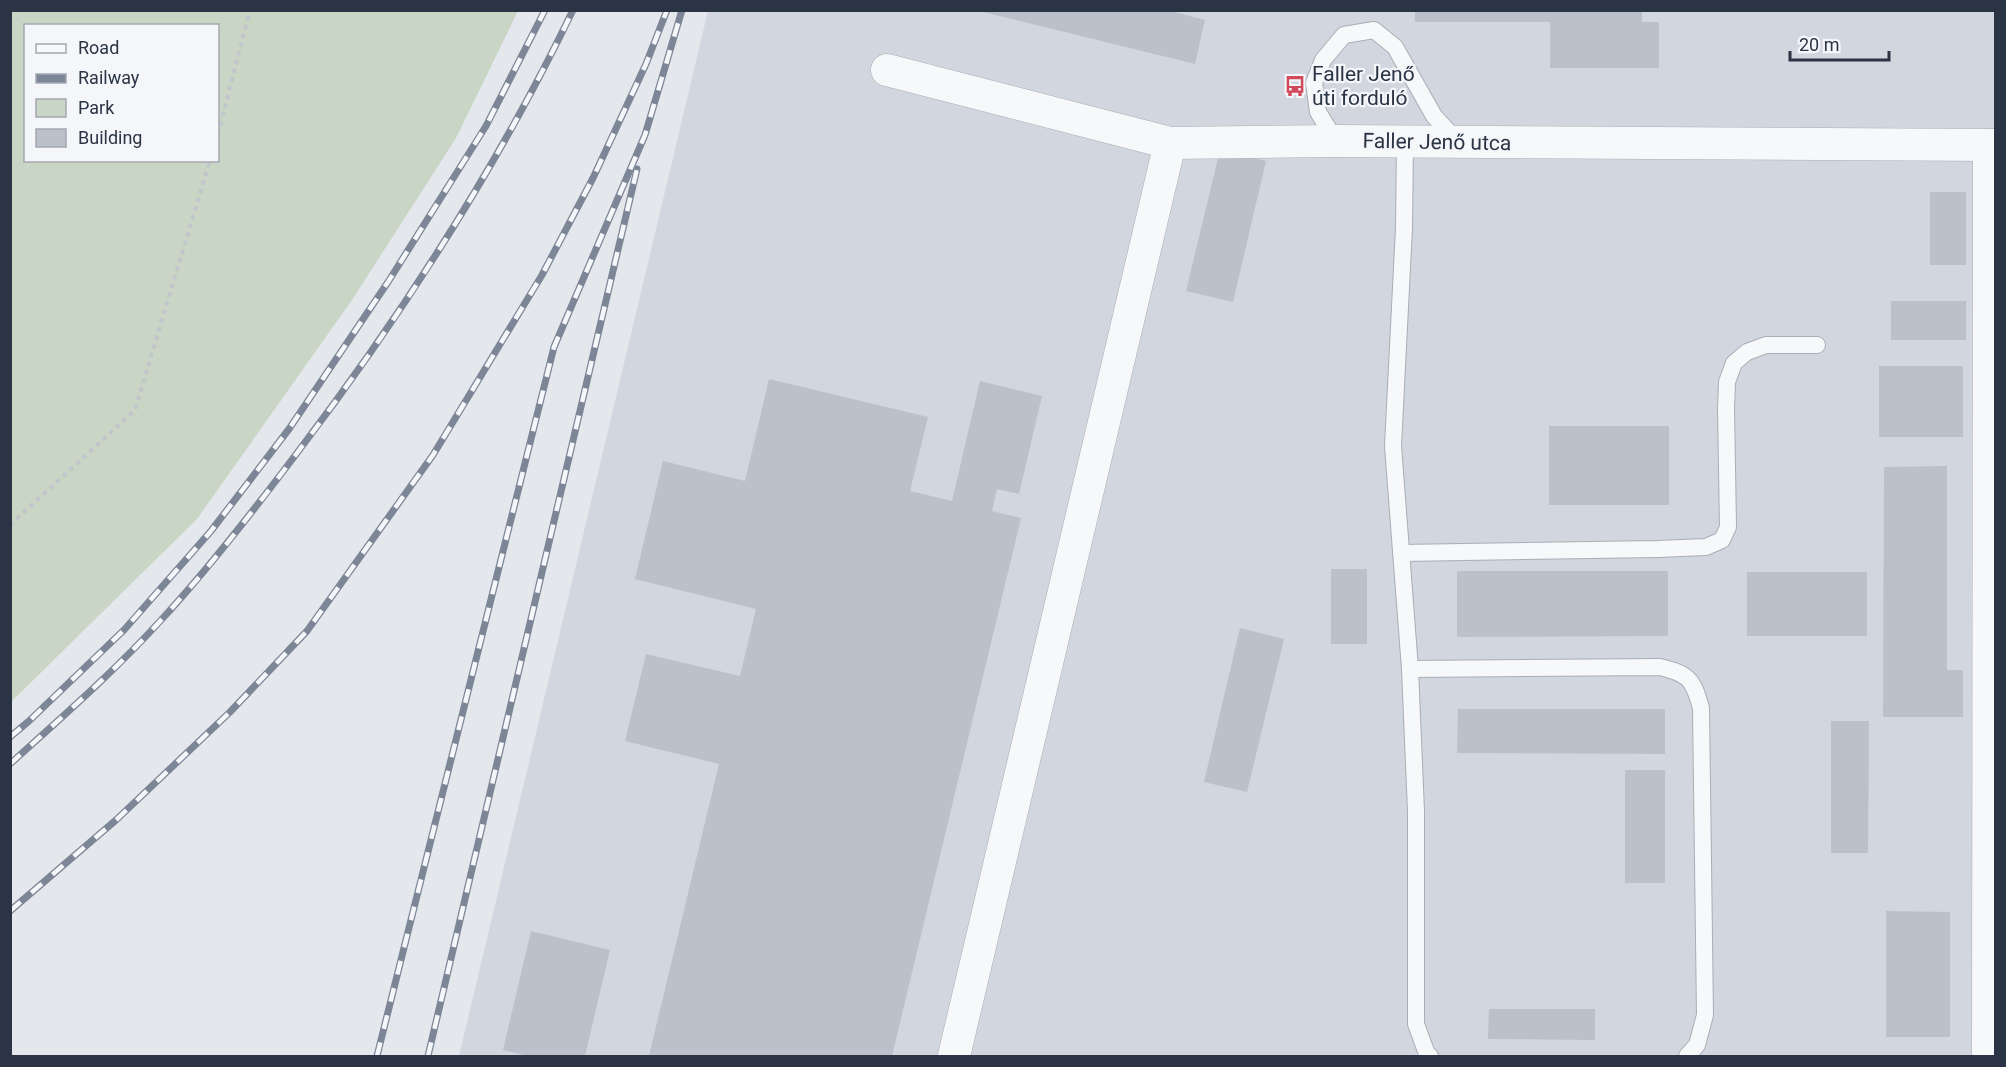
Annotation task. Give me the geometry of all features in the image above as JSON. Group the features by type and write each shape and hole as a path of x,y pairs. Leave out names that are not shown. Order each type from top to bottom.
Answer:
{"street":[{"name":"Faller Jenő utca","path":"887,70 1170,143 1336,141 1992,145"},
{"path":"954,1056 1170,143"},
{"path":"1988,1056 1992,145"}],"lane":[{"path":"1336,141 1318,112 1314,83 1323,60 1344,35 1374,30 1395,47 1434,116 1458,143"},
{"path":"1405,142 1404,228 1393,446 1410,669 1416,811 1416,1024 1426,1054 1430,1056"},
{"path":"1401,553 1658,549 1706,547 1722,540 1728,527 1727,382 1734,363 1747,352 1766,345 1817,345"},
{"path":"1410,669 1660,667 1682,672 1695,687 1701,708 1705,1014 1697,1045 1687,1056"}],"path":[{"path":"219,130 250,10"},
{"path":"10,525 135,410 209,162"}],"shaded area":[{"path":"708,11 1995,11 1995,1056 459,1056"}],"green space":[{"path":"11,10 518,11 456,138 352,300 197,519 11,702"}],"building":[{"path":"975,10 1167,10 1205,20 1195,64"},
{"path":"1415,10 1642,10 1642,22 1659,22 1659,68 1550,68 1550,22 1415,22"},
{"path":"1220,150 1266,161 1233,302 1186,291"},
{"path":"1930,192 1966,192 1966,265 1930,265"},
{"path":"1891,301 1966,301 1966,340 1891,340"},
{"path":"1879,366 1963,366 1963,437 1879,437"},
{"path":"769,379 928,417 910,491 952,501 980,381 1042,396 1019,494 997,489 992,511 1021,518 892,1056 649,1056 719,764 625,741 646,654 740,676 756,609 635,579 663,461 745,481"},
{"path":"1549,426 1669,426 1669,505 1549,505"},
{"path":"1947,466 1947,670 1963,670 1963,717 1883,717 1884,467"},
{"path":"1331,569 1367,569 1367,644 1331,644"},
{"path":"1457,571 1668,571 1668,636 1457,637"},
{"path":"1747,572 1867,572 1867,636 1747,636"},
{"path":"1240,628 1284,639 1247,792 1204,782"},
{"path":"1458,709 1665,709 1665,754 1457,753"},
{"path":"1831,721 1869,721 1868,853 1831,853"},
{"path":"1625,770 1665,770 1665,883 1625,883"},
{"path":"1886,911 1950,912 1950,1037 1886,1037"},
{"path":"531,931 610,950 585,1056 528,1056 503,1050"},
{"path":"1489,1009 1595,1009 1595,1040 1488,1039"}],"railway":[{"path":"10,737 124,630 211,531 289,429 388,282 486,126 545,10"},
{"path":"10,764 107,675 162,619 231,538 336,401 410,294 480,183 544,69 573,10"},
{"path":"10,911 116,820 230,712 307,631 433,455 542,275 593,178 646,64 667,10"},
{"path":"377,1056 554,347 645,135 682,10"},
{"path":"428,1056 637,169"}],"place":[{"name":"Faller Jenő úti forduló","path":"1295,86"}]}
